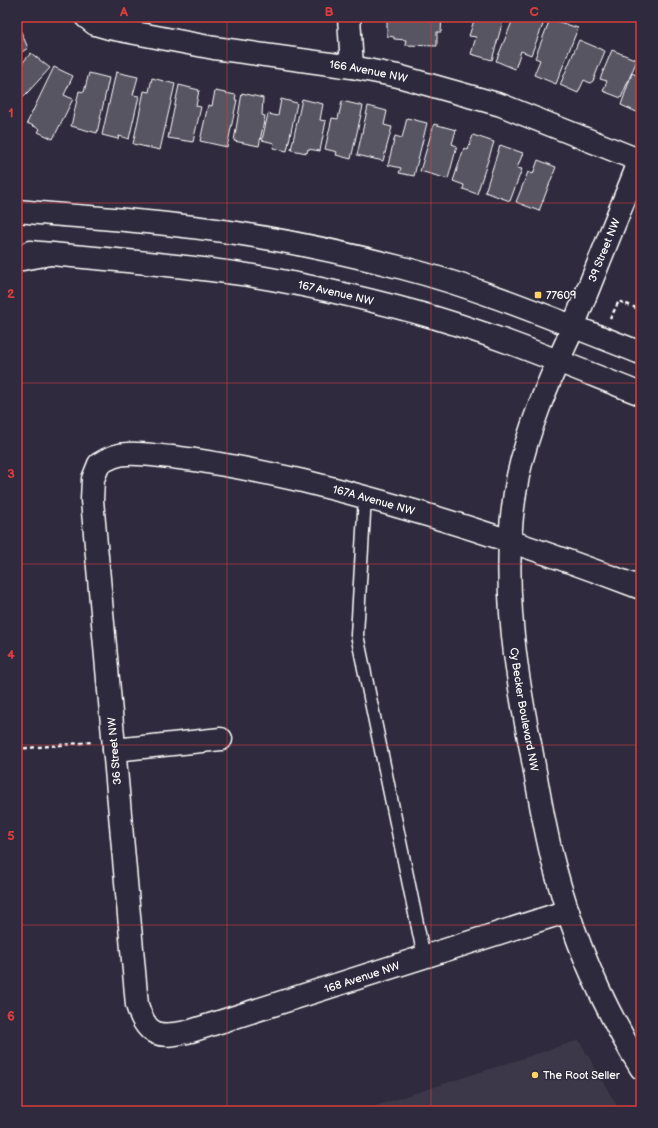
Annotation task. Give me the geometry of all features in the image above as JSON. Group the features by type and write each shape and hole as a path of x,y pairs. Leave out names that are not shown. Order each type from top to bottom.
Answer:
{"street":[{"path":"349,17 352,67"},
{"name":"166 Avenue NW","path":"86,18 109,28 186,43 352,67 405,78 501,105 641,161"},
{"name":"39 Street NW","path":"570,333 641,161"},
{"path":"17,211 175,225 256,236 397,267 454,283 570,333 641,353"},
{"name":"167 Avenue NW","path":"17,251 164,265 248,275 305,286 415,312 464,327 641,394"},
{"path":"17,260 50,254"},
{"name":"Cy Becker Boulevard NW","path":"570,333 533,427 518,475 511,542 509,592 523,712 554,865 568,911 594,980 619,1031 641,1068"},
{"name":"167A Avenue NW","path":"98,464 110,457 126,454 204,461 259,471 365,496 557,556 641,588"},
{"name":"36 Street NW","path":"98,464 94,479 92,500 137,1005 142,1022 154,1032"},
{"path":"114,745 221,739"},
{"name":"168 Avenue NW","path":"154,1032 173,1035 191,1031 568,911"}],"lane":[{"path":"365,496 357,635 424,957"}],"path":[{"path":"619,300 641,310"},
{"path":"17,750 114,745"}],"shaded area":[{"name":"The Root Seller","path":"579,1040 620,1111 360,1111"}],"building":[{"path":"17,17 21,17 22,22 17,23"},
{"path":"387,17 433,20 434,18 442,18 441,32 437,32 437,46 405,45 406,40 394,39 394,37 387,36"},
{"path":"475,17 504,17 492,60 471,54 476,37 469,36"},
{"path":"514,17 546,17 531,55 521,51 515,69 496,61"},
{"path":"550,19 578,28 556,84 534,75 540,60 535,58"},
{"path":"19,27 28,48 17,55 17,28"},
{"path":"579,40 605,51 593,81 590,83 584,80 578,93 560,85"},
{"path":"612,50 637,60 621,98 603,91 607,81 600,79"},
{"path":"31,53 50,68 17,104 17,67 18,68"},
{"path":"54,67 73,76 64,95 73,99 53,139 38,132 40,129 27,123"},
{"path":"641,68 641,114 621,105 632,73 638,76"},
{"path":"116,72 138,77 133,95 139,96 129,139 119,136 118,139 102,135"},
{"path":"89,73 109,78 97,133 71,126 79,91 84,92"},
{"path":"152,78 175,84 160,150 133,144 144,91 149,92"},
{"path":"179,85 199,90 196,106 201,107 193,142 168,138"},
{"path":"215,91 236,95 235,100 237,100 227,147 200,141 208,105 212,106"},
{"path":"242,93 263,98 262,115 265,116 259,146 234,141"},
{"path":"281,99 297,103 287,151 273,148 274,143 262,140 268,114 278,116"},
{"path":"302,99 323,104 320,120 326,121 320,151 308,149 307,153 291,150"},
{"path":"342,101 363,106 351,159 336,155 337,152 325,149 332,118 338,119"},
{"path":"368,106 387,111 384,125 392,127 383,161 357,155"},
{"path":"407,118 427,123 414,176 399,173 401,168 388,165 395,136 402,138"},
{"path":"434,124 456,130 452,144 457,146 448,179 420,171"},
{"path":"473,135 494,142 477,194 463,189 464,185 453,181 464,148 468,150"},
{"path":"500,145 523,153 517,168 522,169 510,201 485,192"},
{"path":"538,160 556,167 539,211 516,202 528,172 533,174"}],"place":[{"name":"77609","path":"538,295"},
{"name":"The Root Seller","path":"535,1075"}]}
